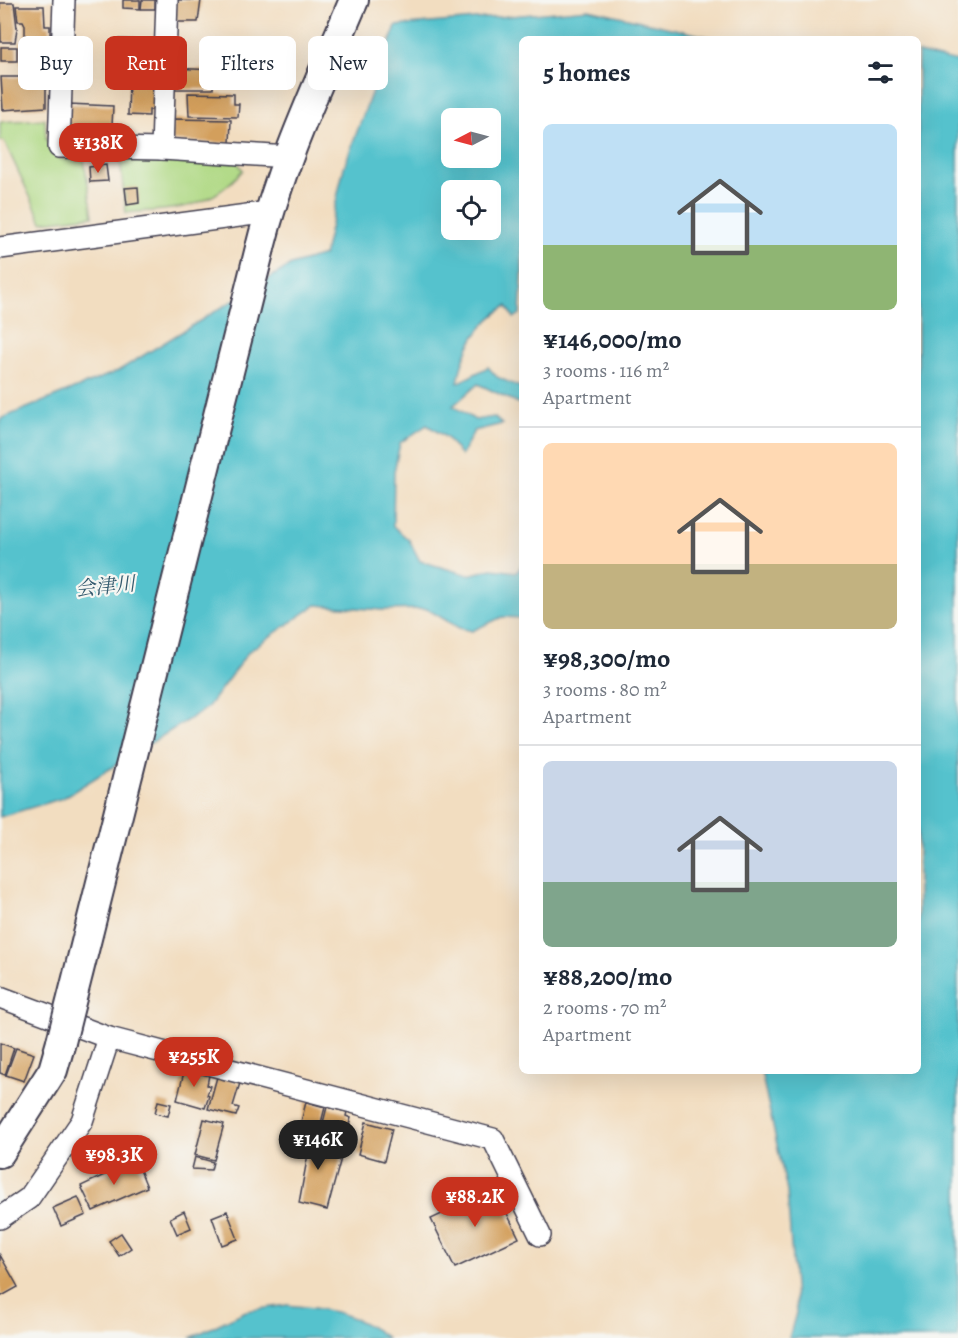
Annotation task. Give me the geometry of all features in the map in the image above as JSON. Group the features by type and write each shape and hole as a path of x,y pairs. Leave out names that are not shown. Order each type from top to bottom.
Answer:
{"street":[{"path":"64,0 59,147 162,149 289,157"},
{"path":"162,149 167,0"},
{"path":"0,1153 53,1070 269,212 289,157 354,0"},
{"path":"0,248 269,212"},
{"path":"0,997 109,1038 493,1139 540,1235"},
{"path":"0,1218 29,1198 82,1120 109,1038"}],"green space":[{"path":"45,119 46,139 60,159 84,160 93,216 42,222 4,141 0,141 0,122"},
{"path":"120,159 237,162 243,170 229,184 203,201 176,208 126,213"}],"water":[{"name":"会津川","path":"589,9 704,36 519,36 519,315 514,318 507,306 480,329 468,349 458,383 488,367 497,377 519,387 519,404 478,384 453,406 475,420 494,417 502,424 474,431 461,456 447,438 427,425 400,443 394,472 393,526 409,540 420,561 468,575 492,569 517,572 519,569 519,618 502,617 472,631 459,628 427,609 382,610 316,605 249,651 207,708 63,798 0,817 0,419 118,371 291,265 324,255 344,167 372,90 388,90 388,48 396,26"},
{"path":"921,54 958,62 958,1338 789,1338 796,1313 787,1191 762,1074 921,1074"},
{"path":"287,1305 340,1313 363,1322 387,1338 190,1338 246,1311"}],"building":[{"path":"123,0 140,0 140,9 123,8"},
{"path":"142,0 155,0 155,9 141,9"},
{"path":"175,0 201,0 198,22 177,22"},
{"path":"0,3 14,3 17,28 15,42 1,42"},
{"path":"16,6 44,6 45,26 50,26 50,36 25,36 25,25 23,21 18,21"},
{"path":"1,47 17,47 17,61 1,61"},
{"path":"187,69 199,69 199,89 187,89"},
{"path":"1,77 18,77 18,90 46,90 46,107 3,110"},
{"path":"129,90 155,90 154,110 149,110 149,116 128,115"},
{"path":"188,93 234,94 234,104 239,104 238,117 189,116"},
{"path":"68,104 113,106 112,126 109,125 109,130 98,129 98,137 67,135"},
{"path":"172,119 231,120 230,143 172,141"},
{"path":"106,165 108,181 90,182 89,167"},
{"path":"138,187 139,203 127,205 125,188"},
{"path":"0,1043 14,1048 5,1075 0,1073"},
{"path":"16,1048 34,1054 24,1081 6,1075"},
{"path":"185,1068 209,1075 207,1085 210,1086 207,1095 209,1096 205,1108 177,1100"},
{"path":"217,1077 240,1083 233,1106 239,1108 236,1116 208,1109"},
{"path":"158,1101 171,1104 168,1116 155,1113"},
{"path":"306,1102 325,1107 318,1135 311,1133 313,1125 301,1122"},
{"path":"327,1107 347,1112 346,1116 351,1118 343,1143 320,1135"},
{"path":"204,1119 224,1124 214,1160 195,1155"},
{"path":"366,1122 392,1129 384,1161 358,1154"},
{"path":"296,1135 344,1147 327,1210 299,1203 308,1154 292,1151"},
{"path":"195,1157 213,1162 211,1170 192,1169"},
{"path":"136,1160 147,1187 93,1211 81,1186"},
{"path":"495,1189 519,1238 455,1268 431,1219"},
{"path":"78,1197 86,1215 61,1226 53,1208"},
{"path":"184,1211 191,1228 177,1234 170,1218"},
{"path":"227,1211 238,1239 222,1245 212,1217"},
{"path":"121,1233 131,1248 119,1256 109,1241"},
{"path":"0,1255 18,1287 0,1297"}]}
